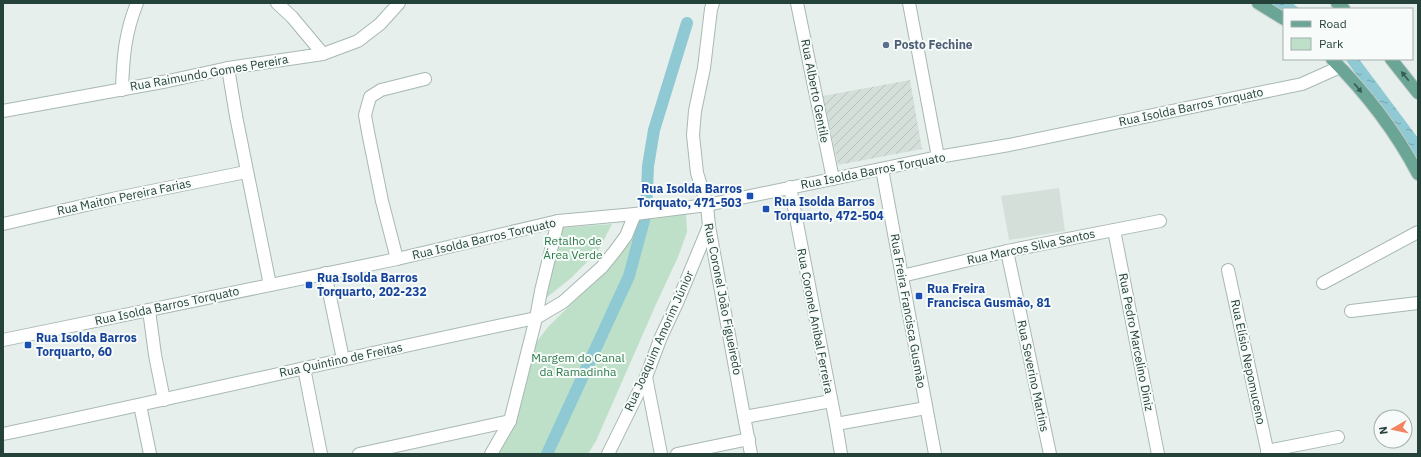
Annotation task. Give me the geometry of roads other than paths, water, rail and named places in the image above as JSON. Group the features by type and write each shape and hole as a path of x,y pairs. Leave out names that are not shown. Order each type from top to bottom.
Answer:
{"main road":[{"path":"1258,3 1283,18"},
{"path":"1393,60 1418,93"},
{"path":"1336,63 1377,110 1410,158 1418,174"}],"street":[{"path":"122,90 124,53 130,22 137,3"},
{"path":"277,3 292,17 323,54"},
{"name":"Rua Raimundo Gomes Pereira","path":"3,111 122,90 228,68 323,54 358,41 380,24 399,3"},
{"name":"Rua Coronel João Figueiredo","path":"713,3 704,68 695,111 693,135 697,173 706,205 751,454"},
{"name":"Rua Alberto Gentile","path":"797,3 833,179"},
{"path":"909,3 938,157"},
{"name":"Rua Isolda Barros Torquato","path":"3,340 397,259 558,221 635,214 706,205 938,157 1009,145 1302,84 1336,63"},
{"path":"228,68 246,172 270,285"},
{"path":"397,259 382,201 365,114 370,97 381,90 425,79"},
{"name":"Rua Freira Francisca Gusmão","path":"882,169 935,454"},
{"name":"Rua Maiton Pereira Farias","path":"3,224 112,199 246,172"},
{"name":"Rua Coronel Aníbal Ferreira","path":"790,187 836,424 840,454"},
{"name":"Rua Quintino de Freitas","path":"3,434 536,318 563,302 602,267 626,236 635,214"},
{"path":"491,454 510,421 536,318 558,221"},
{"name":"Rua Marcos Silva Santos","path":"902,276 1007,251 1160,221"},
{"name":"Rua Joaquim Amorim Júnior","path":"608,454 646,377 661,337 709,226"},
{"name":"Rua Pedro Marcelino Diniz","path":"1114,230 1158,454"},
{"path":"1323,283 1418,232"},
{"name":"Rua Severino Martins","path":"1007,251 1050,454"},
{"name":"Rua Elísio Nepomuceno","path":"1228,270 1268,453"},
{"path":"325,273 343,359"},
{"path":"1351,311 1418,303"},
{"path":"149,310 164,400"},
{"path":"304,368 321,454"},
{"path":"646,377 661,454"},
{"path":"745,417 831,401"},
{"path":"140,405 150,454"},
{"path":"836,424 926,408"},
{"path":"360,454 510,421"},
{"path":"1268,453 1338,437"},
{"path":"677,454 749,439"}],"water":[{"path":"1270,3 1292,3 1299,8 1283,8 1283,12"},
{"path":"1346,60 1360,60 1418,138 1418,160"}],"waterway":[{"path":"547,454 629,276 646,213 648,166 654,130 687,23"}],"place":[{"name":"Posto Fechine","path":"886,45"},
{"name":"Rua Isolda Barros Torquato, 471-503","path":"750,196"},
{"name":"Rua Isolda Barros Torquarto, 472-504","path":"766,209"},
{"name":"Rua Isolda Barros Torquarto, 202-232","path":"309,285"},
{"name":"Rua Freira Francisca Gusmão, 81","path":"919,296"},
{"name":"Rua Isolda Barros Torquarto, 60","path":"28,345"}],"park label":[{"name":"Retalho de Área Verde","path":"573,248"},
{"name":"Margem do Canal da Ramadinha","path":"578,365"}]}
